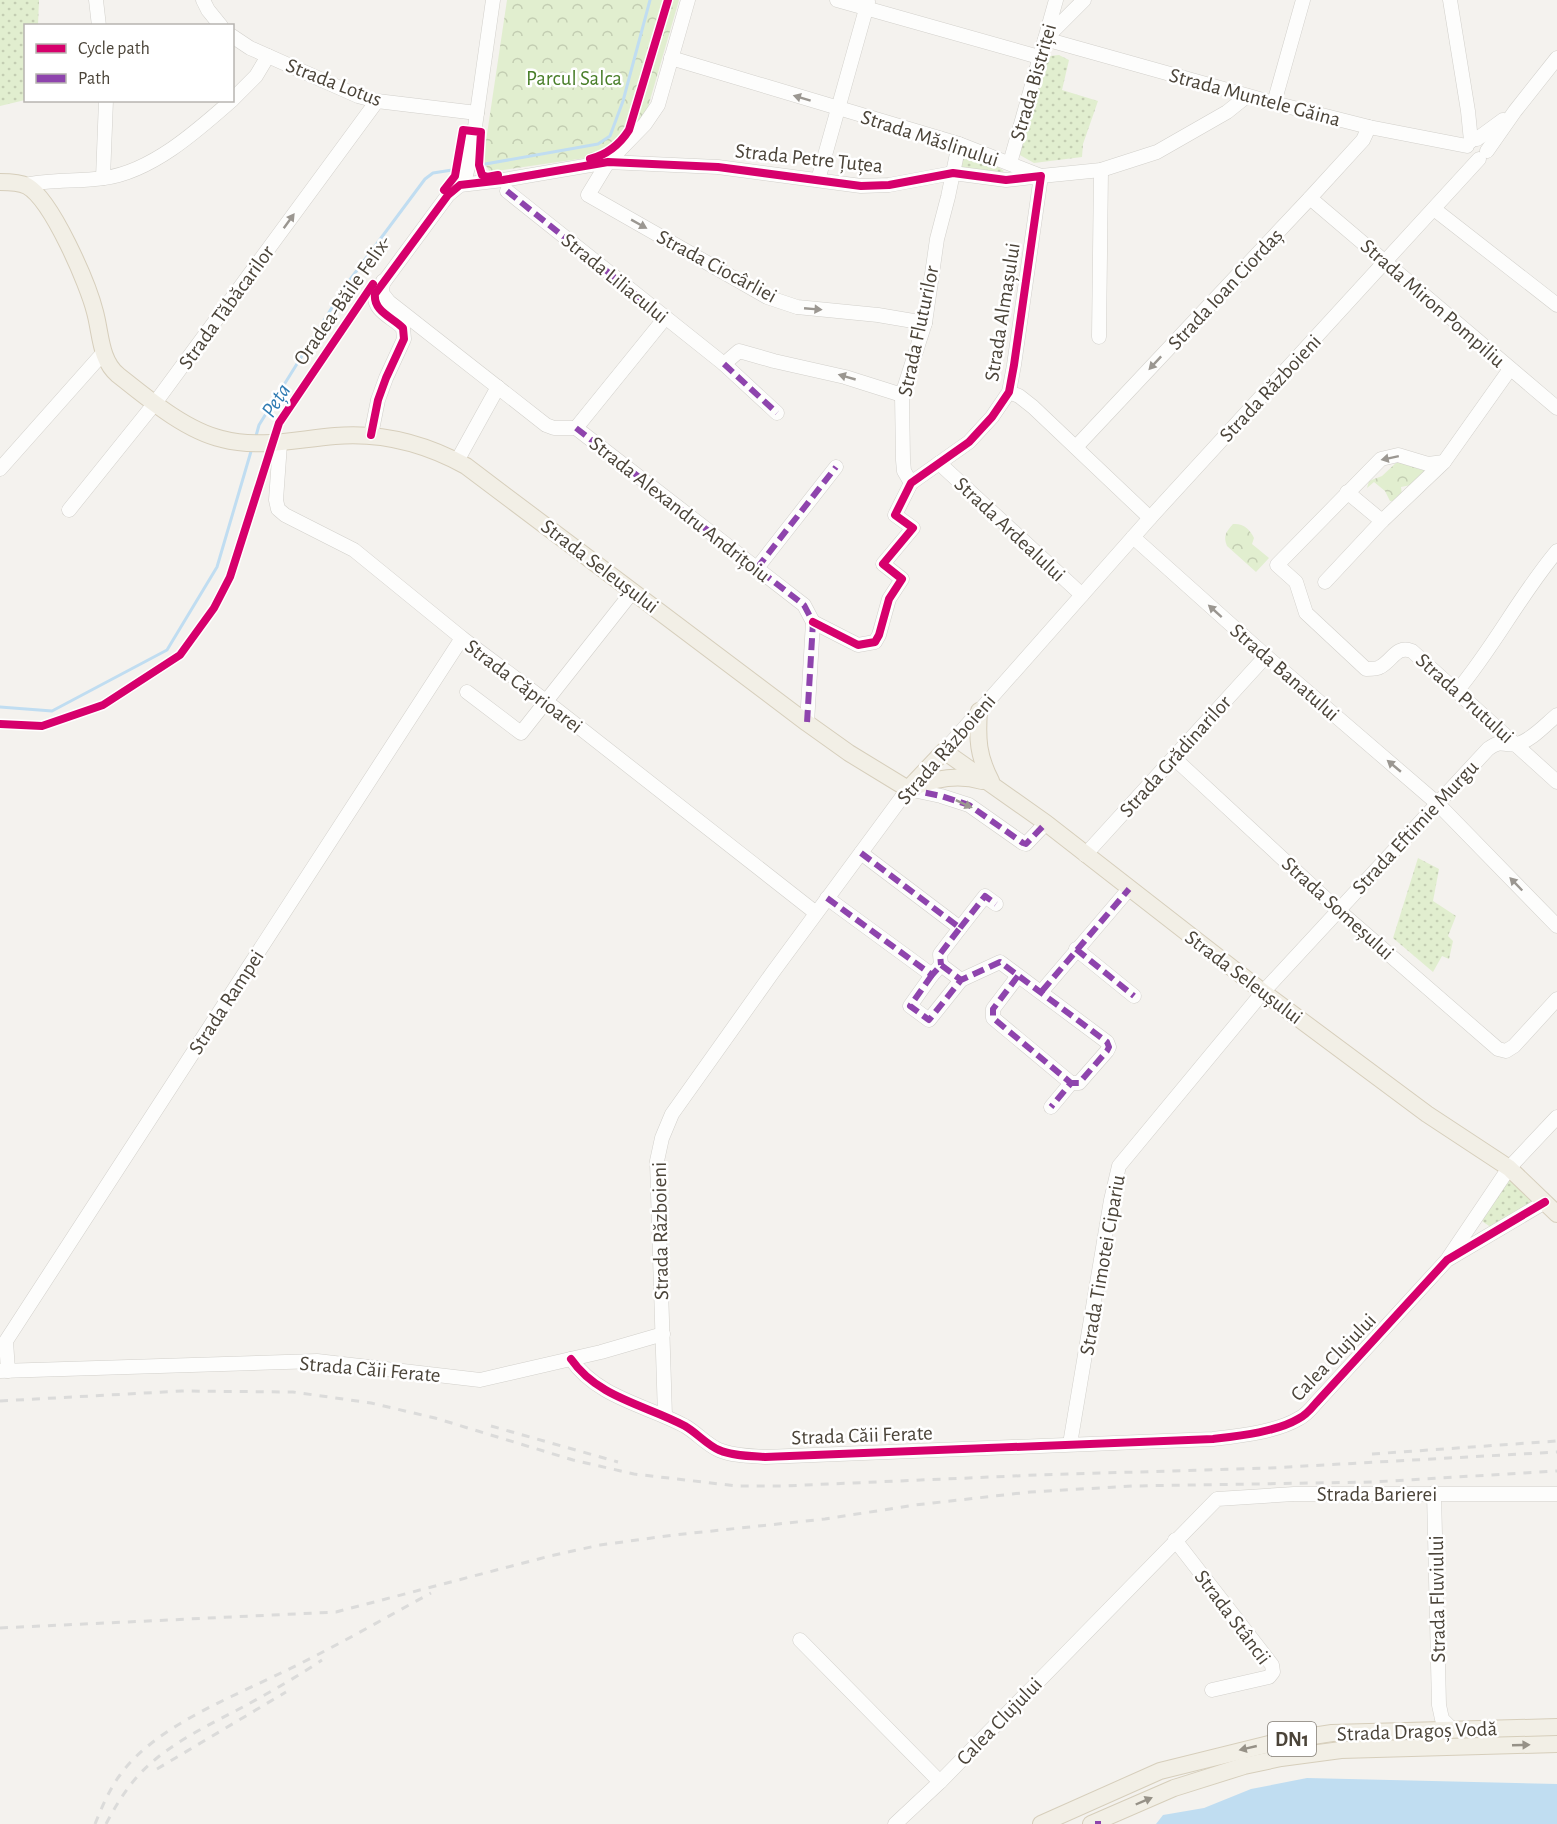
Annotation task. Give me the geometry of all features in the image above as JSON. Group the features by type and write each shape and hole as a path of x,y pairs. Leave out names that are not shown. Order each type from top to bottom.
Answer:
{"main road":[{"path":"0,182 26,185 43,202 74,257 95,312 104,352"},
{"name":"Strada Seleușului","path":"104,352 116,373 155,403 207,435 258,444 280,444 334,436 371,435 418,445 457,461 807,723 849,753 908,789"},
{"path":"979,711 980,756 992,784"},
{"name":"Strada Seleușului","path":"944,751 1046,823 1263,992 1427,1114 1509,1168 1553,1203"},
{"name":"Strada Războieni","path":"908,789 944,751"},
{"path":"908,789 935,779 971,777 992,784"},
{"name":"Strada Dragoș Vodă","path":"1041,1824 1160,1771 1254,1746 1332,1733 1557,1727"},
{"name":"Strada Dragoș Vodă","path":"1091,1824 1174,1788 1244,1766 1281,1758 1341,1750 1557,1744"}],"street":[{"path":"96,0 99,24"},
{"path":"203,0 219,24"},
{"path":"371,435 378,400 404,339 403,328 381,311 375,302 375,294 448,195 464,180 471,155 493,0"},
{"path":"608,162 654,114 688,0"},
{"path":"837,0 868,4 1039,57"},
{"name":"Strada Bistriței","path":"1010,164 1056,0"},
{"path":"1045,39 1084,0"},
{"path":"1274,103 1303,0"},
{"path":"1450,0 1471,145 1515,111"},
{"path":"818,180 868,4"},
{"name":"Strada Lotus","path":"234,37 268,56 358,96 377,101 477,113"},
{"name":"Strada Muntele Găina","path":"1045,39 1247,96 1369,127 1471,145 1473,159 1483,155"},
{"path":"234,98 256,76 268,56"},
{"name":"Strada Măslinului","path":"671,58 959,144 1041,176 1101,170 1157,152 1227,112 1247,96"},
{"path":"1483,155 1557,58"},
{"name":"Strada Tăbăcarilor","path":"69,510 155,403 377,101"},
{"path":"103,178 106,102"},
{"path":"26,185 125,174 156,159 229,102"},
{"name":"Strada Ioan Ciordaș","path":"1076,447 1310,198 1363,140 1369,127"},
{"name":"Strada Fluturilor","path":"911,483 904,471 902,395 925,324 937,239 959,144"},
{"name":"Strada Războieni","path":"1455,184 1471,145"},
{"name":"Strada Războieni","path":"944,751 1150,518 1483,155"},
{"name":"Strada Petre Țuțea","path":"464,180 569,169 608,162 718,166 861,186 876,186 953,173 1006,180 1041,176"},
{"name":"Strada Ciocârliei","path":"608,162 588,195 767,297 797,307 878,315 925,324"},
{"path":"1099,337 1101,170"},
{"name":"Strada Almașului","path":"813,622 858,645 875,642 889,599 902,579 883,564 913,528 895,515 911,483 969,441 992,417 1009,392 1041,176"},
{"name":"Strada Liliacului","path":"507,191 724,364 777,413"},
{"name":"Strada Miron Pompiliu","path":"1310,198 1557,408"},
{"path":"1434,209 1557,304"},
{"name":"Strada Alexandru Andrițoiu","path":"383,281 382,293 386,299 546,425 554,428 576,428 804,605 813,622"},
{"path":"576,428 665,318"},
{"path":"724,364 740,351 774,361 845,376 902,395"},
{"path":"0,469 104,352"},
{"path":"1325,582 1382,521 1444,462 1510,369"},
{"path":"457,461 498,387"},
{"path":"1009,392 1034,407 1150,518"},
{"name":"Strada Căprioarei","path":"280,444 276,500 278,509 285,515 354,550 462,638 816,913"},
{"path":"1382,521 1347,492 1381,459 1398,455 1428,464 1444,462"},
{"name":"Strada Ardealului","path":"939,464 1082,595"},
{"path":"757,568 836,467"},
{"name":"Strada Prutului","path":"1347,492 1277,565 1296,582 1306,613 1366,669 1379,668 1400,649 1405,648 1412,651 1557,782"},
{"name":"Strada Banatului","path":"1133,537 1266,656 1438,804"},
{"path":"1457,691 1477,668 1539,573 1557,551"},
{"path":"466,692 521,733 633,591"},
{"path":"807,723 813,622"},
{"name":"Strada Rampei","path":"4,1371 6,1341 462,638"},
{"name":"Strada Grădinarilor","path":"1085,855 1266,656"},
{"name":"Strada Eftimie Murgu","path":"1263,992 1488,749 1501,742 1516,744 1531,736 1557,714"},
{"name":"Strada Someșului","path":"1174,758 1338,910 1498,1049 1506,1051 1515,1046 1557,999"},
{"path":"908,789 969,805 1026,844 1046,823"},
{"name":"Strada Războieni","path":"665,1416 657,1161 662,1138 672,1114 908,789"},
{"path":"1438,804 1557,926"},
{"path":"861,853 960,928"},
{"path":"1042,992 1129,889"},
{"path":"996,904 985,896 940,954 937,970 909,1006 929,1020 961,980 1000,962 1107,1042 1109,1047 1079,1083 1071,1083 993,1018 993,1009 1018,976"},
{"path":"827,898 937,970 961,980"},
{"path":"1076,949 1134,996"},
{"name":"Strada Timotei Cipariu","path":"1070,1444 1111,1200 1119,1166 1263,992"},
{"path":"1052,1107 1071,1083"},
{"path":"1447,1260 1509,1168 1557,1117"},
{"name":"Calea Clujului","path":"1070,1444 1213,1439 1257,1432 1298,1420 1447,1260 1496,1231 1553,1203"},
{"path":"1475,1216 1496,1231"},
{"name":"Strada Căii Ferate","path":"4,1371 317,1361 480,1380 663,1335"},
{"name":"Strada Căii Ferate","path":"572,1359 588,1379 606,1392 665,1416 688,1428 717,1450 730,1454 765,1457 1070,1444"},
{"name":"Strada Fluviului","path":"1434,1493 1439,1705"},
{"name":"Strada Barierei","path":"1202,1512 1217,1499 1294,1494 1557,1494"},
{"name":"Calea Clujului","path":"895,1824 940,1782 1202,1512"},
{"name":"Strada Stâncii","path":"1175,1540 1272,1665 1273,1672 1269,1677 1212,1690"},
{"path":"800,1640 940,1782"},
{"path":"1439,1705 1442,1719 1452,1730"},
{"path":"1427,1730 1439,1705"}],"green space":[{"path":"0,0 39,0 38,24 24,24 24,100 0,106"},
{"name":"Parcul Salca","path":"507,0 679,0 644,117 606,155 490,172 483,161"},
{"path":"1059,55 1069,60 1062,90 1098,101 1083,144 1082,157 1034,163 1018,154 1043,62 1050,56"},
{"path":"965,155 992,163 1004,171 999,175 961,169 961,161"},
{"path":"1398,461 1422,470 1430,468 1411,485 1401,487 1402,495 1398,502 1390,501 1385,491 1374,482 1367,488 1369,481 1382,476"},
{"path":"1233,524 1240,524 1248,529 1254,538 1252,544 1269,558 1256,572 1227,546 1226,534"},
{"path":"1418,858 1439,869 1433,901 1456,916 1448,936 1453,941 1449,959 1442,956 1433,972 1393,938"},
{"path":"1509,1168 1545,1202 1496,1231 1475,1216"}],"water":[{"path":"1307,1778 1557,1784 1557,1824 1156,1824 1163,1815 1204,1808 1251,1789"}],"waterway":[{"name":"Peța","path":"474,166 598,144 610,136 623,101 650,0"},
{"name":"Peța","path":"256,436 259,425 346,285 425,179 433,173 465,168"},
{"name":"Peța","path":"0,707 52,711 167,650 217,567 252,448"}],"railway":[{"path":"0,1401 182,1391 293,1392 371,1403 435,1418 573,1460 634,1474 737,1486 1270,1468 1557,1452"},
{"path":"491,1426 618,1462"},
{"path":"1372,1454 1557,1441"},
{"path":"0,1628 336,1612 600,1545 1030,1492 1133,1486 1373,1482 1557,1471"},
{"path":"95,1824 120,1775 135,1758 174,1727 219,1702 322,1652 431,1593"},
{"path":"106,1824 132,1783 158,1757 184,1739 270,1692 322,1660"},
{"path":"157,1769 286,1692"}],"marked path":[{"path":"507,191 665,318"},
{"path":"724,364 777,413"},
{"path":"576,428 804,605 813,622 807,723"},
{"path":"757,568 836,467"},
{"path":"908,789 969,805 1026,844 1046,823"},
{"path":"861,853 960,928 940,954 941,965"},
{"path":"1042,991 1129,889"},
{"path":"960,928 985,896 996,904"},
{"path":"827,898 932,975 941,965 961,980"},
{"path":"1076,949 1134,996"},
{"path":"932,975 910,1006 929,1020 961,980 1000,962 1107,1042 1109,1047 1107,1051 1079,1083 1071,1083 1051,1107"},
{"path":"1018,976 993,1009 993,1018 1071,1083"}],"cycle path":[{"path":"590,159 612,148 629,130 668,0"},
{"path":"444,190 455,176 463,130 481,132 479,165 482,175 487,177 498,175"},
{"name":"Oradea-Băile Felix-","path":"371,435 378,400 404,339 403,328 380,309 375,300 375,294 448,195 460,185 608,162 718,167 861,186 889,185 953,173 1006,180 1041,176 1009,392 992,417 969,442 911,483 895,515 913,528 883,564 902,579 889,599 875,642 858,645 813,622"},
{"name":"Oradea-Băile Felix-","path":"0,724 42,726 103,705 180,655 214,608 230,577 279,423 373,284"},
{"path":"571,1359 582,1372 609,1392 685,1426 719,1450 742,1455 765,1457 1213,1439 1245,1435 1279,1427 1303,1416 1447,1260 1545,1202"}]}
